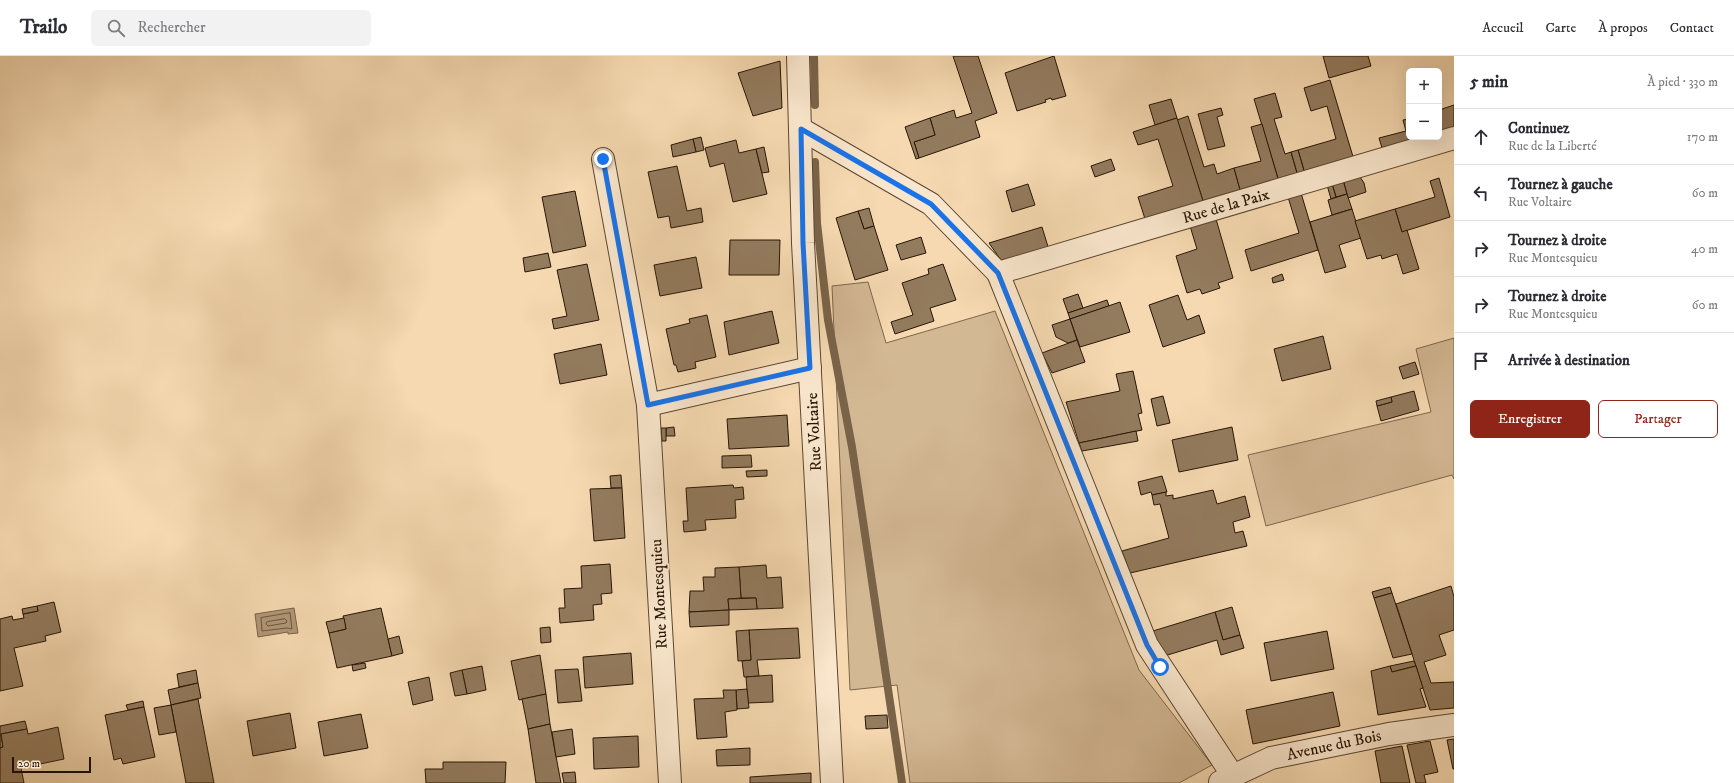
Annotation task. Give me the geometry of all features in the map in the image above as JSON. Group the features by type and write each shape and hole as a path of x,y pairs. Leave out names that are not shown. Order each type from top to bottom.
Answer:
{"street":[{"name":"Rue Voltaire","path":"798,56 803,243 832,783"},
{"path":"801,129 931,204 998,273 1147,645 1226,780"},
{"name":"Rue de la Paix","path":"998,273 1454,138"},
{"name":"Rue Montesquieu","path":"603,159 648,405 670,783"},
{"path":"648,405 810,368"},
{"name":"Avenue du Bois","path":"1226,780 1271,758 1389,734 1454,725"}],"shaded area":[{"path":"868,282 886,343 995,311 1139,670 1212,765 1179,783 910,783 897,685 850,690 832,286"},
{"path":"1454,338 1454,479 1452,475 1266,526 1248,455 1431,412 1416,349"}],"water":[{"path":"294,608 298,633 288,634 288,632 258,637 255,614"}],"building":[{"path":"953,56 978,56 997,113 975,121 980,137 919,158 914,142 935,135 930,118 954,110 956,118 972,113"},
{"path":"1054,56 1066,96 1052,100 1051,98 1045,100 1046,102 1017,111 1005,73"},
{"path":"1323,56 1368,56 1371,66 1329,78"},
{"path":"780,61 782,108 753,116 738,73"},
{"path":"1330,80 1354,160 1305,174 1298,150 1336,139 1327,106 1311,111 1304,88"},
{"path":"1275,93 1282,117 1274,119 1285,154 1291,152 1298,176 1279,182 1254,99"},
{"path":"1171,99 1177,118 1155,125 1149,105"},
{"path":"1454,105 1454,131 1442,134 1442,109"},
{"path":"1221,108 1223,115 1217,117 1225,146 1208,150 1198,114"},
{"path":"1188,116 1204,167 1214,164 1217,174 1234,168 1241,193 1204,204 1177,120"},
{"path":"930,118 935,135 914,142 919,158 916,159 905,127"},
{"path":"1177,118 1204,204 1146,222 1138,197 1173,186 1158,139 1138,145 1133,132"},
{"path":"1403,120 1406,120 1406,131"},
{"path":"1262,124 1279,182 1241,193 1234,168 1261,161 1251,127"},
{"path":"1406,131 1406,140 1422,140 1383,151 1379,138"},
{"path":"701,137 704,150 696,152 693,139"},
{"path":"693,139 696,152 673,157 671,145"},
{"path":"736,140 739,153 756,149 767,194 733,202 724,163 710,167 705,148"},
{"path":"764,147 769,172 762,173 756,149"},
{"path":"1298,150 1305,174 1298,176 1291,152"},
{"path":"1111,159 1115,170 1095,177 1091,166"},
{"path":"677,166 687,211 701,208 703,222 671,228 669,216 658,218 648,172"},
{"path":"1360,177 1364,183 1366,192 1348,198 1343,180"},
{"path":"1439,178 1450,217 1402,232 1395,209 1435,197 1430,181"},
{"path":"1343,180 1347,194 1336,197 1332,184"},
{"path":"1028,184 1035,205 1012,212 1006,191"},
{"path":"1332,184 1336,197 1331,199 1327,185"},
{"path":"575,191 586,246 553,253 542,197"},
{"path":"1301,193 1318,250 1251,271 1245,250 1299,233 1288,197"},
{"path":"1347,194 1352,209 1332,215 1328,200"},
{"path":"869,208 874,226 864,229 858,211"},
{"path":"1352,209 1361,238 1339,245 1346,267 1325,273 1310,222"},
{"path":"1395,209 1402,232 1407,230 1419,269 1403,274 1397,254 1382,259 1381,255 1367,259 1355,221"},
{"path":"858,211 864,229 874,226 888,270 855,280 836,218"},
{"path":"1216,219 1233,278 1218,283 1220,288 1202,294 1200,289 1187,293 1176,256 1197,249 1190,226"},
{"path":"1042,227 1049,250 1003,263 989,243"},
{"path":"921,237 926,253 901,260 896,245"},
{"path":"730,240 780,240 779,275 729,275"},
{"path":"548,253 551,267 525,272 523,258"},
{"path":"696,257 702,288 660,296 654,265"},
{"path":"587,264 599,320 554,329 552,319 567,316 557,270"},
{"path":"943,264 956,300 930,308 934,321 895,334 891,322 913,315 902,283 929,274 928,269"},
{"path":"1282,274 1284,280 1273,283 1272,278"},
{"path":"1078,294 1083,308 1068,313 1063,299"},
{"path":"1178,295 1187,320 1199,315 1205,333 1163,347 1149,305"},
{"path":"1107,300 1109,306 1070,319 1068,313"},
{"path":"1120,302 1130,332 1080,347 1070,319"},
{"path":"772,311 779,343 729,355 724,322"},
{"path":"707,315 716,357 695,362 696,368 678,372 676,365 674,365 666,329 690,323 689,319"},
{"path":"1070,319 1077,340 1068,343 1056,337 1052,325"},
{"path":"1323,336 1331,369 1282,381 1274,349"},
{"path":"1077,340 1085,362 1052,373 1042,353"},
{"path":"601,344 607,375 560,384 554,354"},
{"path":"1415,362 1419,374 1403,379 1399,367"},
{"path":"1133,371 1142,413 1138,414 1142,430 1079,443 1066,402 1120,391 1116,374"},
{"path":"1414,391 1419,410 1381,421 1377,406 1392,402 1391,397"},
{"path":"1163,396 1170,423 1157,426 1151,399"},
{"path":"1391,397 1392,402 1377,406 1376,401"},
{"path":"787,415 789,446 729,449 727,419"},
{"path":"674,427 675,436 666,436 666,428"},
{"path":"1232,427 1238,460 1179,472 1172,440"},
{"path":"661,428 666,428 666,441 662,441"},
{"path":"1136,431 1138,441 1082,451 1079,443"},
{"path":"751,455 752,467 722,468 722,456"},
{"path":"767,470 767,476 747,477 746,471"},
{"path":"621,475 622,488 611,488 610,476"},
{"path":"1162,476 1167,492 1152,495 1151,492 1141,495 1138,482"},
{"path":"733,485 734,488 743,487 744,499 735,500 736,518 705,520 706,530 684,532 683,521 688,521 686,488"},
{"path":"622,488 625,538 594,541 590,489"},
{"path":"1213,490 1217,504 1245,496 1250,517 1233,522 1235,533 1243,531 1247,546 1130,573 1122,551 1169,538 1160,504 1154,505 1152,495 1166,492 1166,496 1173,495 1173,499"},
{"path":"610,564 612,593 601,594 602,604 593,605 594,620 560,623 559,608 565,608 564,589 582,588 581,566"},
{"path":"766,565 767,578 781,577 783,608 757,609 756,598 741,598 739,567"},
{"path":"739,567 741,598 728,599 729,610 689,612 690,591 704,591 703,577 715,577 715,568"},
{"path":"1451,586 1454,597 1454,630 1439,635 1446,655 1424,662 1431,683 1454,682 1454,708 1430,710 1396,604"},
{"path":"1390,587 1392,593 1374,598 1372,592"},
{"path":"1392,593 1412,654 1393,658 1374,598"},
{"path":"756,598 757,609 729,610 728,599"},
{"path":"54,602 61,632 45,636 46,641 14,648 23,686 0,691 0,619 12,616 13,620 24,618 23,614 38,611 37,606"},
{"path":"37,606 38,611 23,614 22,609"},
{"path":"1232,607 1240,635 1223,640 1215,612"},
{"path":"381,608 392,656 337,668 329,633 346,629 343,616"},
{"path":"729,610 729,625 690,627 689,612"},
{"path":"1215,612 1223,640 1240,635 1244,648 1221,655 1217,640 1161,657 1153,631"},
{"path":"344,618 346,629 329,633 326,622"},
{"path":"550,627 551,642 541,643 540,628"},
{"path":"798,628 800,658 757,660 759,676 744,677 742,661 751,660 749,630"},
{"path":"749,630 751,660 738,661 736,631"},
{"path":"1327,631 1334,669 1271,681 1264,643"},
{"path":"399,636 403,653 392,656 388,639"},
{"path":"631,653 633,684 585,688 583,657"},
{"path":"540,655 546,694 519,700 511,661"},
{"path":"1414,661 1416,666 1392,672 1390,666"},
{"path":"365,663 366,668 353,671 352,665"},
{"path":"482,666 486,690 467,694 462,670"},
{"path":"1390,666 1392,672 1416,666 1423,688 1420,689 1426,707 1378,715 1371,671"},
{"path":"578,669 582,701 558,703 555,670"},
{"path":"196,670 198,683 179,687 177,674"},
{"path":"462,670 467,694 455,696 450,673"},
{"path":"772,675 773,702 748,703 746,677"},
{"path":"429,677 433,700 413,705 408,682"},
{"path":"198,683 201,698 171,705 168,690"},
{"path":"747,689 749,708 737,709 736,690"},
{"path":"723,690 736,690 737,710 725,712 727,737 697,739 694,699 724,698"},
{"path":"1333,692 1340,726 1253,744 1246,710"},
{"path":"546,694 550,724 528,729 522,699"},
{"path":"198,699 214,783 186,783 171,705"},
{"path":"143,701 144,707 128,710 126,705"},
{"path":"171,705 176,732 159,735 154,708"},
{"path":"144,707 155,757 123,764 121,758 114,760 105,715"},
{"path":"290,713 296,748 253,756 247,721"},
{"path":"361,714 368,748 324,756 318,722"},
{"path":"887,715 888,728 866,729 865,716"},
{"path":"25,721 27,729 1,734 3,747 0,748 0,726"},
{"path":"550,724 561,783 536,783 528,729"},
{"path":"58,727 64,759 21,768 24,783 0,783 0,748 3,747 1,734 27,729 28,734"},
{"path":"572,729 575,754 556,757 552,732"},
{"path":"638,736 639,767 594,769 593,738"},
{"path":"1454,739 1454,769 1453,769 1447,740"},
{"path":"1430,741 1438,772 1424,775 1426,783 1416,783 1407,745"},
{"path":"1402,746 1410,783 1381,783 1375,751"},
{"path":"750,748 750,765 717,766 716,750"},
{"path":"443,762 506,762 505,783 426,783 425,769 443,769"},
{"path":"575,772 576,783 564,783 562,773"},
{"path":"811,773 811,783 750,783 750,777"}],"waterway":[{"path":"814,56 815,105"},
{"path":"815,162 817,223 828,320 852,447 902,783"}],"route":[{"path":"603,159 648,405 810,368 803,243 801,129 931,204 998,273 1147,645 1160,667"}]}
